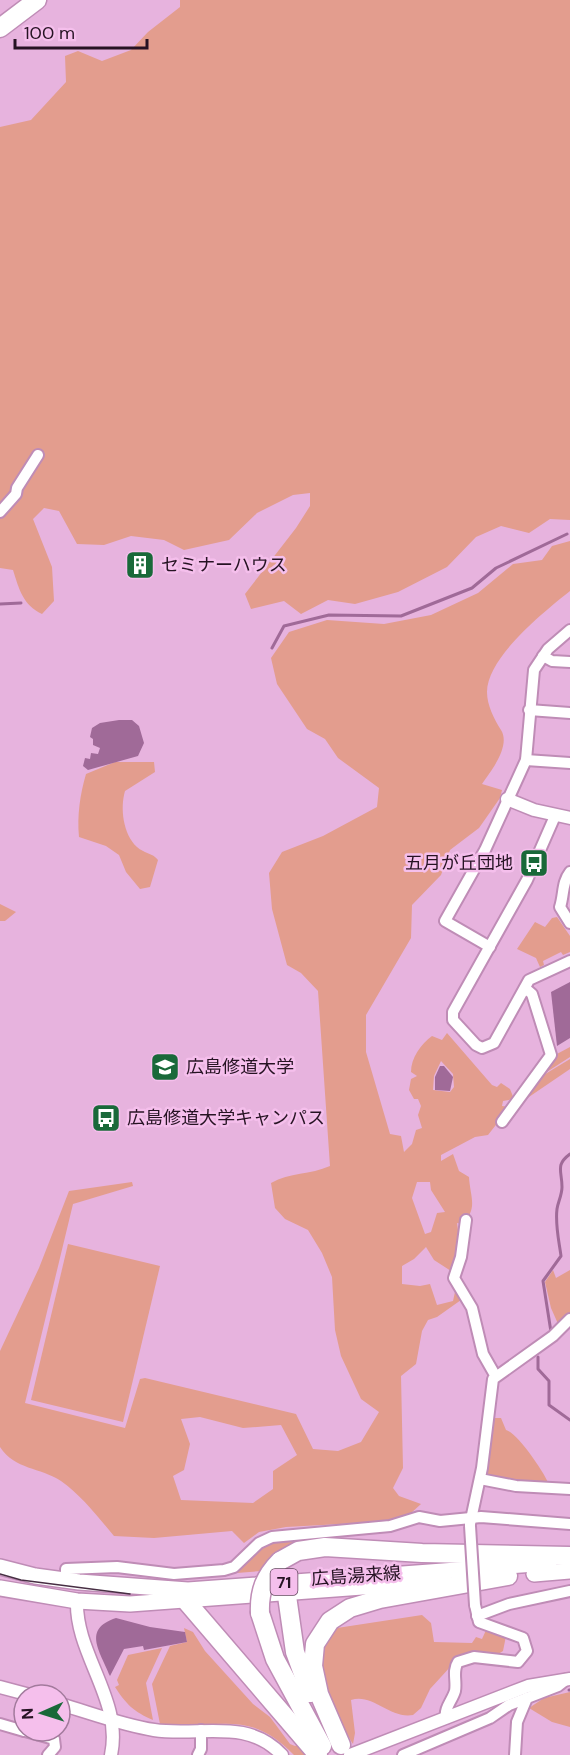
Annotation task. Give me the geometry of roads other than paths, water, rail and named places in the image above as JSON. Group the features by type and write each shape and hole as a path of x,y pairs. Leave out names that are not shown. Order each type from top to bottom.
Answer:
{"highway":[{"path":"0,28 37,0"},
{"path":"332,1752 275,1659 260,1613 263,1585 270,1572 280,1561 298,1551 326,1547 422,1553 570,1556"},
{"path":"332,1752 313,1666 315,1644 330,1621 350,1608 372,1601 508,1576"},
{"path":"286,1588 291,1631 300,1670 319,1711 332,1752"},
{"path":"186,1601 332,1752"}],"main road":[{"name":"広島湯来線","path":"0,1588 77,1601 130,1604 186,1601 286,1588 570,1561"},
{"name":"広島湯来線","path":"0,1566 35,1576 66,1581 188,1590 286,1588 570,1571"}],"street":[{"path":"0,512 16,494 17,488 38,455"},
{"path":"489,947 445,921 484,850 525,760 532,676 543,656 570,630"},
{"path":"543,656 552,661 570,662"},
{"path":"529,710 570,713"},
{"path":"525,760 570,763"},
{"path":"507,799 555,816 570,818"},
{"path":"555,816 527,880 453,1012 453,1020 476,1045 488,1047 494,1043 529,980 570,961"},
{"path":"570,872 564,880 564,897 560,907 570,923"},
{"path":"502,1122 551,1055 532,994 525,988"},
{"path":"466,1220 461,1257 454,1275 472,1308 483,1354 495,1375"},
{"path":"446,1718 445,1712 454,1691 455,1670 458,1662 474,1657 515,1663 522,1660 527,1653 524,1639 479,1622 476,1611 470,1523 480,1479 490,1392 495,1375 552,1336 570,1319"},
{"path":"480,1479 516,1486 570,1489"},
{"path":"66,1581 66,1569 117,1567 174,1574 224,1570 234,1567 259,1543 276,1536 315,1535 390,1526 415,1517 470,1523 481,1517 570,1524"},
{"path":"476,1611 570,1591"},
{"path":"77,1601 77,1623 112,1719 114,1736 111,1755"},
{"path":"332,1752 446,1718 537,1683 569,1679"},
{"path":"403,1755 490,1718 509,1705 558,1686 569,1679"},
{"path":"515,1755 517,1722 526,1698"},
{"path":"72,1707 157,1730 249,1733 268,1742 282,1755"},
{"path":"198,1755 201,1749 201,1730"}],"waterway":[{"path":"272,648 284,626 329,615 401,616 472,588 496,568 567,534"},
{"path":"0,604 21,603"},
{"path":"551,1332 543,1281 561,1256 556,1221 562,1190 560,1169 562,1162 570,1154"},
{"path":"538,1357 538,1369 549,1381 549,1405 570,1420"}],"tram line":[{"path":"0,1574 21,1580 130,1594"}],"place":[{"name":"セミナーハウス","path":"140,565"},
{"name":"五月が丘団地","path":"534,863"},
{"name":"広島修道大学","path":"165,1067"},
{"name":"広島修道大学キャンパス","path":"106,1118"}]}
